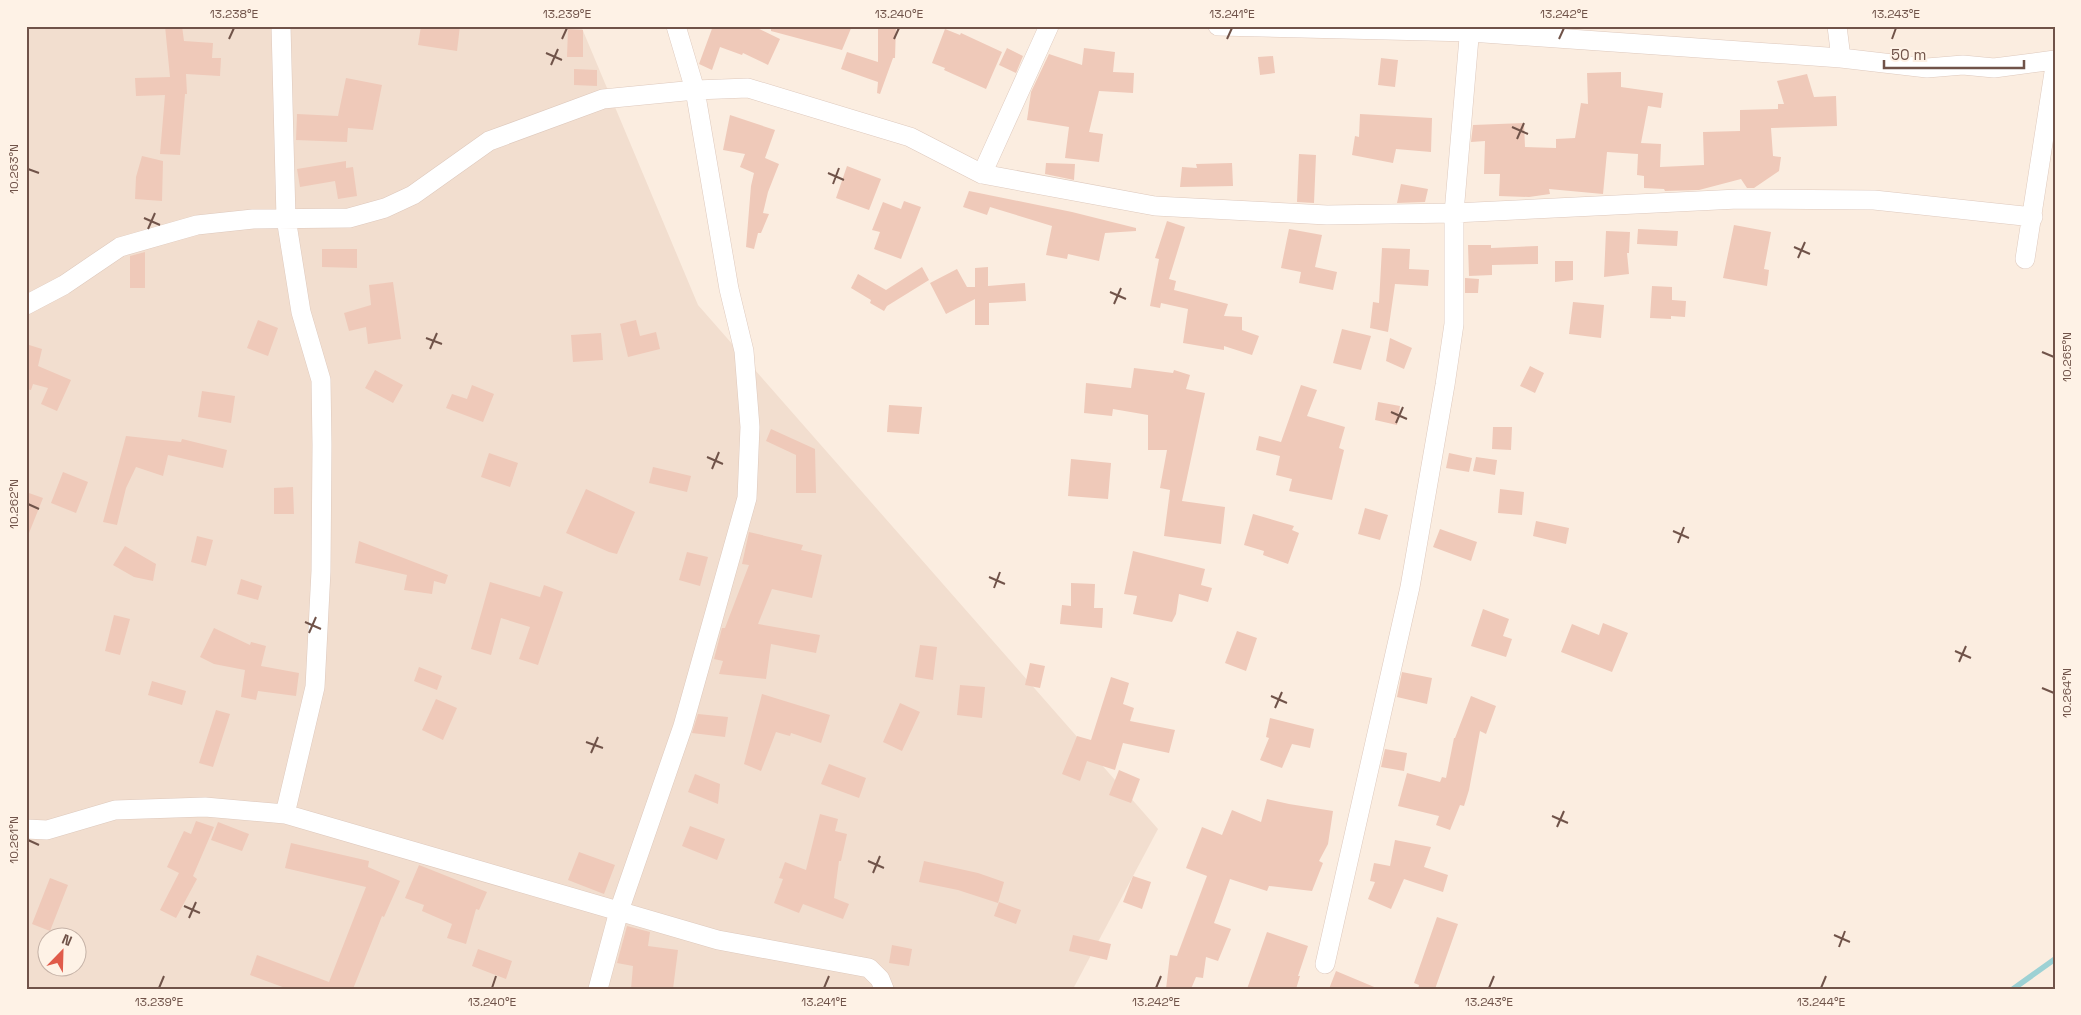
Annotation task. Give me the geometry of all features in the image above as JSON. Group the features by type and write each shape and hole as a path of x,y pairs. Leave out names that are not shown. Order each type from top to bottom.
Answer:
{"street":[{"path":"281,26 286,218 301,312 321,380 322,445 321,571 315,687 285,814"},
{"path":"598,989 618,911 683,726 747,498 750,427 744,351 729,289 695,90 676,26"},
{"path":"982,174 1045,30 1049,26"},
{"path":"1218,26 1470,29 1841,58 1927,68 1963,65 1994,68 2055,60"},
{"path":"1837,26 1841,58"},
{"path":"1325,964 1410,587 1445,385 1454,324 1454,213 1470,29"},
{"path":"2025,259 2055,66"},
{"path":"26,305 64,285 120,247 197,225 286,218 348,218 385,208 413,195 489,141 603,99 695,90 748,88 910,137 982,174 1155,206 1327,215 1454,213 1738,199 1874,200 2033,217"},
{"path":"26,829 47,830 115,810 204,807 285,814 718,940 869,968 880,979 884,989"}],"shaded area":[{"path":"26,26 581,26 698,305 1158,829 1073,989 26,989"}],"building":[{"path":"165,26 182,26 184,41 213,43 212,58 221,58 220,76 186,74 187,94 185,94 180,155 160,154 165,95 136,96 135,78 170,77"},
{"path":"421,26 460,26 457,51 418,45"},
{"path":"713,26 753,26 780,39 768,65 743,53 742,55 720,47 712,70 699,64"},
{"path":"771,26 852,26 842,50 771,31"},
{"path":"878,26 896,26 895,58 893,58 880,94 877,93 878,82 841,69 847,52 878,62"},
{"path":"568,29 583,30 583,57 567,57"},
{"path":"945,29 960,35 961,33 1002,52 986,89 932,63"},
{"path":"1007,48 1023,56 1016,73 999,65"},
{"path":"1084,48 1115,52 1113,72 1134,73 1133,93 1099,91 1089,132 1103,134 1099,162 1065,158 1069,127 1027,120 1031,92 1049,54 1082,65"},
{"path":"1273,56 1275,73 1260,75 1258,57"},
{"path":"1381,58 1398,60 1395,87 1378,85"},
{"path":"574,69 597,70 597,86 574,85"},
{"path":"1621,72 1621,87 1663,93 1661,108 1648,106 1641,143 1661,144 1660,167 1704,165 1703,132 1740,131 1740,110 1778,109 1778,104 1784,104 1777,81 1807,74 1814,97 1836,96 1837,126 1771,128 1773,156 1781,157 1779,171 1754,188 1747,188 1741,179 1699,190 1665,191 1664,189 1644,188 1644,176 1637,175 1638,154 1607,152 1603,194 1549,189 1550,194 1529,197 1499,196 1500,174 1484,174 1485,141 1471,142 1473,125 1524,123 1525,147 1556,148 1556,139 1575,138 1581,103 1588,104 1587,73"},
{"path":"346,78 382,85 373,130 348,128 347,142 296,140 297,114 338,116"},
{"path":"1360,114 1432,118 1431,152 1396,149 1393,163 1352,155 1355,136 1359,137"},
{"path":"730,115 775,130 765,158 779,164 768,192 763,213 769,214 761,233 758,233 754,249 746,247 751,186 754,173 740,167 745,154 723,150"},
{"path":"1299,154 1316,155 1314,203 1297,202"},
{"path":"142,156 163,161 162,201 135,199 136,177"},
{"path":"346,161 346,168 353,167 357,196 338,199 335,181 300,187 297,169"},
{"path":"1046,163 1075,164 1074,180 1045,174"},
{"path":"1232,163 1233,186 1180,187 1182,167 1197,168 1196,164"},
{"path":"847,166 881,179 869,210 836,198"},
{"path":"1401,184 1428,189 1425,202 1397,203"},
{"path":"969,191 1072,212 1136,228 1136,231 1105,233 1099,261 1068,254 1067,259 1046,255 1052,226 990,207 987,215 963,207"},
{"path":"904,201 921,207 901,259 874,249 880,232 872,230 883,202 901,209"},
{"path":"1167,221 1185,227 1169,279 1176,281 1174,290 1228,304 1224,316 1242,317 1242,330 1259,336 1252,355 1224,346 1224,350 1183,343 1188,309 1161,303 1160,308 1150,306 1159,259 1155,258"},
{"path":"1734,225 1771,232 1764,269 1769,270 1767,286 1723,278"},
{"path":"1289,229 1322,235 1315,267 1337,272 1333,290 1299,283 1301,272 1281,268"},
{"path":"1638,229 1678,231 1677,246 1637,244"},
{"path":"1606,231 1630,232 1629,253 1627,253 1629,274 1604,277"},
{"path":"1468,245 1491,245 1491,248 1538,246 1538,264 1492,265 1492,275 1469,276"},
{"path":"1382,248 1410,249 1409,269 1429,270 1428,286 1395,284 1388,332 1370,328 1373,302 1379,303"},
{"path":"322,249 357,249 357,268 322,267"},
{"path":"145,252 145,288 130,288 130,256"},
{"path":"1555,261 1573,261 1573,280 1555,282"},
{"path":"922,267 929,280 887,306 884,311 870,303 871,300 851,288 858,274 886,290"},
{"path":"988,267 988,286 1025,283 1026,301 989,303 989,325 975,325 975,299 946,314 930,283 957,269 967,287 975,287 975,268"},
{"path":"1465,278 1479,279 1478,293 1465,293"},
{"path":"393,282 401,339 368,344 366,327 349,331 344,313 371,305 369,285"},
{"path":"1652,286 1672,287 1672,300 1686,301 1685,317 1671,316 1671,319 1650,318"},
{"path":"1573,302 1604,305 1601,338 1569,334"},
{"path":"258,320 278,328 268,356 247,348"},
{"path":"636,320 640,336 656,332 660,349 628,357 620,324"},
{"path":"1342,329 1371,336 1361,370 1333,363"},
{"path":"601,333 603,360 573,362 571,335"},
{"path":"1390,338 1412,348 1404,369 1386,361"},
{"path":"26,344 42,349 38,366 71,380 57,411 41,404 48,388 33,384 31,390 26,389"},
{"path":"1530,366 1544,373 1535,393 1520,386"},
{"path":"1134,368 1173,373 1174,370 1190,375 1186,389 1205,393 1182,501 1225,507 1221,544 1164,536 1170,490 1160,488 1167,450 1148,450 1148,415 1113,409 1112,416 1084,413 1086,383 1131,388"},
{"path":"375,370 403,385 393,403 365,388"},
{"path":"472,385 494,394 483,422 446,408 452,394 467,399"},
{"path":"1301,385 1317,390 1307,416 1345,427 1339,448 1344,450 1332,500 1289,491 1292,479 1276,475 1280,456 1256,450 1259,436 1281,442"},
{"path":"202,391 235,396 231,423 198,417"},
{"path":"1378,402 1400,406 1397,425 1375,420"},
{"path":"889,405 922,407 919,434 887,432"},
{"path":"1493,427 1512,427 1511,450 1492,449"},
{"path":"771,429 815,449 816,493 796,493 796,455 766,441"},
{"path":"126,436 181,442 182,439 227,450 223,468 168,455 163,476 136,467 126,488 117,525 103,522"},
{"path":"489,453 518,463 510,487 481,477"},
{"path":"1449,453 1472,458 1469,472 1446,468"},
{"path":"1476,457 1497,460 1495,475 1473,471"},
{"path":"1071,459 1111,463 1108,499 1068,496"},
{"path":"653,467 691,476 687,492 649,483"},
{"path":"63,472 88,482 76,513 51,503"},
{"path":"293,487 294,514 274,514 274,488"},
{"path":"586,489 635,512 617,554 566,533"},
{"path":"1500,489 1524,492 1522,515 1498,513"},
{"path":"26,492 43,498 27,538 26,538"},
{"path":"1365,508 1388,515 1380,540 1358,534"},
{"path":"1253,514 1294,526 1292,530 1299,533 1288,564 1263,555 1264,551 1244,545"},
{"path":"1536,521 1569,528 1566,544 1533,536"},
{"path":"1440,529 1477,542 1471,561 1433,547"},
{"path":"749,532 803,545 801,550 822,555 812,598 772,589 758,624 820,635 816,653 771,644 766,679 719,674 723,661 714,659 722,628 725,628 749,565 742,564"},
{"path":"197,536 213,540 206,566 191,562"},
{"path":"359,541 448,575 445,584 434,581 432,594 404,590 407,575 355,563"},
{"path":"125,546 156,564 153,581 134,577 113,565"},
{"path":"1133,551 1205,569 1201,585 1212,588 1208,602 1179,594 1176,614 1172,622 1133,614 1137,596 1124,594"},
{"path":"687,552 708,557 700,586 679,580"},
{"path":"241,579 262,586 258,600 237,594"},
{"path":"490,582 540,597 544,585 563,592 538,665 519,659 530,627 501,618 491,655 471,649"},
{"path":"1071,583 1095,584 1094,608 1103,608 1102,628 1060,624 1062,605 1071,606"},
{"path":"1483,609 1509,619 1503,636 1512,639 1506,657 1471,646"},
{"path":"114,615 130,619 120,655 105,651"},
{"path":"1603,623 1628,633 1612,672 1561,652 1572,624 1599,635"},
{"path":"214,628 250,645 251,642 266,646 261,666 299,673 296,696 258,691 256,700 241,697 245,670 214,664 200,657"},
{"path":"1237,631 1257,638 1246,671 1225,663"},
{"path":"920,645 937,647 933,680 915,677"},
{"path":"1030,663 1045,666 1040,688 1025,685"},
{"path":"419,667 442,676 437,690 414,681"},
{"path":"1402,672 1432,678 1427,704 1397,697"},
{"path":"1111,677 1129,683 1123,704 1134,708 1130,721 1175,730 1169,753 1123,743 1115,770 1087,761 1080,781 1062,774 1077,736 1091,740"},
{"path":"152,681 186,691 182,705 148,695"},
{"path":"960,685 985,687 982,718 957,715"},
{"path":"762,694 830,715 821,743 791,733 790,736 776,732 761,771 744,764"},
{"path":"1471,696 1496,706 1486,734 1480,731 1469,790 1464,806 1460,805 1450,830 1436,825 1439,816 1398,806 1407,773 1440,782 1442,777 1446,778 1454,738"},
{"path":"436,699 457,708 443,740 422,730"},
{"path":"900,703 920,712 902,751 883,742"},
{"path":"216,710 230,714 213,767 199,763"},
{"path":"698,714 728,717 725,737 692,733"},
{"path":"1270,718 1314,729 1310,748 1292,744 1282,768 1260,760 1269,738 1266,737"},
{"path":"1385,749 1407,753 1404,771 1381,767"},
{"path":"829,764 866,778 859,798 821,784"},
{"path":"1119,770 1140,779 1131,803 1109,795"},
{"path":"695,774 720,784 718,804 688,792"},
{"path":"1267,799 1333,811 1328,844 1319,861 1323,863 1312,891 1269,886 1267,891 1230,879 1214,923 1231,929 1218,961 1206,957 1203,978 1196,977 1191,989 1166,989 1170,955 1177,956 1207,876 1186,868 1202,827 1222,835 1232,810 1261,822"},
{"path":"820,814 838,819 835,831 847,834 841,861 839,861 834,898 849,904 843,919 803,904 799,913 774,903 783,879 779,878 785,862 806,870"},
{"path":"196,821 214,827 193,876 197,879 176,918 160,910 179,873 167,867 184,831 191,834"},
{"path":"218,822 249,834 242,851 211,840"},
{"path":"690,826 725,839 717,860 682,846"},
{"path":"1395,840 1431,847 1424,867 1448,875 1443,892 1404,879 1391,909 1368,899 1375,882 1370,881 1374,863 1390,866"},
{"path":"291,843 369,861 368,867 400,881 384,917 382,916 353,989 288,989 250,975 257,955 329,982 366,887 285,868"},
{"path":"579,852 615,865 604,894 568,880"},
{"path":"924,861 978,873 1004,882 998,903 958,890 919,882"},
{"path":"419,865 487,892 479,910 476,909 466,944 447,938 452,924 422,911 424,905 405,898"},
{"path":"1133,876 1151,882 1142,909 1123,902"},
{"path":"50,878 68,885 51,928 42,928 32,924"},
{"path":"999,902 1021,910 1016,924 994,916"},
{"path":"1437,917 1458,924 1435,989 1418,989 1419,985 1414,983"},
{"path":"627,926 650,932 648,946 678,950 673,989 631,989 633,966 617,963"},
{"path":"1267,932 1308,946 1298,976 1300,976 1296,989 1247,989"},
{"path":"1073,935 1111,944 1107,960 1069,951"},
{"path":"892,945 912,949 909,966 889,963"},
{"path":"478,949 512,961 506,979 472,966"},
{"path":"1336,971 1379,989 1329,989"}],"waterway":[{"path":"2013,989 2055,959"}]}
